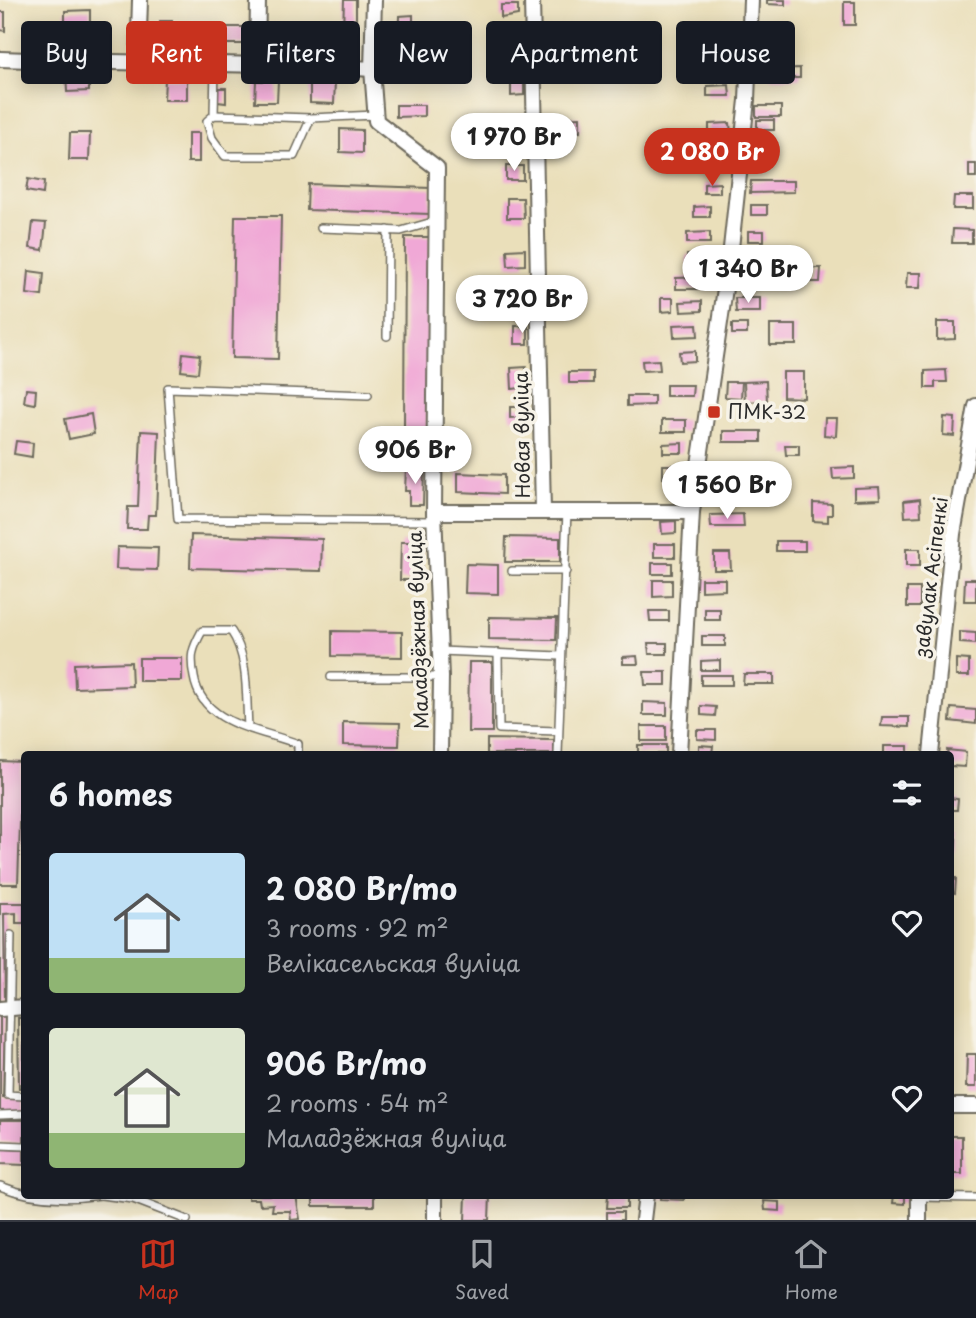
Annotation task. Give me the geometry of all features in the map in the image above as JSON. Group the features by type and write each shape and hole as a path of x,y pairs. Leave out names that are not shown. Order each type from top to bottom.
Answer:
{"street":[{"path":"139,21 140,0"},
{"path":"258,0 258,21"},
{"path":"374,0 372,69 376,115"},
{"name":"Новая вуліца","path":"532,0 543,510 692,512"},
{"path":"679,751 692,512 731,248 747,100 751,0"},
{"path":"0,59 126,64"},
{"path":"360,68 372,69"},
{"name":"Маладзёжная вуліца","path":"376,115 376,121 437,168 434,516 441,677 440,751"},
{"name":"завулак Асіпенкі","path":"931,751 953,534 976,406"},
{"path":"434,516 543,510"},
{"path":"954,1106 976,1106"},
{"path":"435,1199 435,1220"},
{"path":"643,1220 646,1199"},
{"path":"919,1199 919,1220"}],"lane":[{"path":"214,115 215,84"},
{"path":"312,118 294,156 225,156 212,138 207,121 214,115 312,118 376,115"},
{"path":"321,228 401,231 436,221"},
{"path":"387,336 388,230"},
{"path":"368,395 167,388 178,519 434,516"},
{"path":"558,751 559,656 568,509"},
{"path":"512,571 566,571"},
{"path":"248,727 245,677 237,641 231,631 202,631 189,653 197,696 222,718 248,727 298,744 298,751"},
{"path":"440,651 559,656"},
{"path":"498,653 499,729 557,731"},
{"path":"331,677 441,677"},
{"path":"11,935 12,1008 8,1095 21,1096"},
{"path":"0,1115 21,1114"},
{"path":"0,1145 21,1146"},
{"path":"0,1186 21,1194"},
{"path":"954,1197 976,1198"},
{"path":"133,1199 187,1220"}],"building":[{"path":"344,0 356,0 356,21 343,21"},
{"path":"767,0 785,0 785,5 767,4"},
{"path":"844,2 855,2 855,25 844,25"},
{"path":"501,5 518,5 518,15 501,18"},
{"path":"90,10 90,21 65,21 65,11"},
{"path":"0,12 5,12 5,31 0,30"},
{"path":"413,15 413,21 399,21 399,16"},
{"path":"227,27 241,27 241,44 227,44"},
{"path":"795,68 800,68 800,78 795,78"},
{"path":"67,84 89,84 89,91 67,92"},
{"path":"165,84 187,84 187,100 164,100"},
{"path":"256,84 278,84 277,102 255,102"},
{"path":"310,84 335,84 334,104 310,103"},
{"path":"511,84 524,84 524,95 511,96"},
{"path":"729,85 730,96 707,96 707,86"},
{"path":"218,88 226,88 226,103 218,102"},
{"path":"396,105 424,105 424,116 396,117"},
{"path":"756,106 781,106 781,117 756,117"},
{"path":"580,117 580,132 557,128 557,118"},
{"path":"757,120 774,120 774,130 757,130"},
{"path":"730,123 731,134 709,135 709,124"},
{"path":"504,125 522,125 522,136 504,136"},
{"path":"340,129 362,130 362,153 340,152"},
{"path":"70,133 90,133 89,160 69,160"},
{"path":"188,133 199,133 199,162 188,162"},
{"path":"711,142 727,142 727,153 711,153"},
{"path":"696,157 726,157 726,168 696,168"},
{"path":"969,164 976,164 976,177 969,177"},
{"path":"506,166 523,166 523,180 506,180"},
{"path":"28,179 44,182 43,194 26,191"},
{"path":"751,181 794,181 794,192 750,193"},
{"path":"720,183 720,193 704,193 704,184"},
{"path":"308,184 431,188 430,214 307,210"},
{"path":"954,196 973,196 973,209 953,209"},
{"path":"507,198 523,198 524,218 507,218"},
{"path":"751,205 767,205 767,215 751,215"},
{"path":"710,206 710,217 694,217 694,207"},
{"path":"235,216 281,216 278,359 232,358"},
{"path":"33,222 46,223 43,250 30,248"},
{"path":"953,229 972,230 972,243 952,243"},
{"path":"748,231 764,231 764,241 748,241"},
{"path":"710,232 710,243 687,243 687,233"},
{"path":"405,237 430,237 427,440 414,440 414,429 404,429"},
{"path":"525,249 525,265 508,266 507,250"},
{"path":"751,254 778,254 778,264 751,264"},
{"path":"687,255 708,255 708,265 687,265"},
{"path":"812,268 821,268 820,282 811,282"},
{"path":"29,271 44,273 42,296 27,294"},
{"path":"907,273 921,273 920,288 906,288"},
{"path":"705,277 705,289 676,289 676,278"},
{"path":"740,279 759,279 759,289 739,288"},
{"path":"508,286 528,286 528,301 508,301"},
{"path":"661,298 673,298 673,311 661,312"},
{"path":"735,298 760,298 760,312 736,312"},
{"path":"702,301 702,311 681,312 680,302"},
{"path":"937,322 955,322 955,339 937,340"},
{"path":"697,324 698,336 674,337 673,325"},
{"path":"732,324 747,324 747,334 732,334"},
{"path":"770,325 796,325 796,345 770,345"},
{"path":"515,326 528,326 528,344 515,344"},
{"path":"695,351 695,361 680,362 679,352"},
{"path":"183,353 200,355 198,373 181,371"},
{"path":"659,360 660,370 643,371 642,361"},
{"path":"526,367 528,387 512,389 511,368"},
{"path":"946,370 947,382 935,382 935,388 925,388 925,371"},
{"path":"569,372 593,372 593,383 569,383"},
{"path":"783,372 804,372 804,398 783,397"},
{"path":"766,381 767,401 745,402 744,382"},
{"path":"726,382 742,382 741,398 725,397"},
{"path":"666,385 693,385 692,396 666,396"},
{"path":"26,389 36,390 35,404 24,402"},
{"path":"627,396 654,396 654,405 627,406"},
{"path":"510,407 528,407 528,417 510,418"},
{"path":"91,414 94,434 69,439 65,419"},
{"path":"944,417 955,418 954,436 943,435"},
{"path":"825,418 837,418 836,436 824,435"},
{"path":"662,420 686,420 686,432 662,432"},
{"path":"141,431 159,432 156,515 148,515 147,529 127,529 128,507 138,507"},
{"path":"723,431 761,431 761,442 723,442"},
{"path":"16,441 33,443 32,457 14,454"},
{"path":"682,443 682,453 663,453 663,444"},
{"path":"785,445 799,445 799,455 786,455"},
{"path":"663,465 679,465 679,478 663,478"},
{"path":"854,467 854,478 833,479 832,468"},
{"path":"406,468 424,469 423,505 409,505 409,491 405,491"},
{"path":"718,468 738,470 737,480 717,478"},
{"path":"458,473 504,475 504,494 458,492"},
{"path":"770,487 782,487 782,495 770,495"},
{"path":"879,487 880,499 854,500 854,488"},
{"path":"920,499 921,516 905,517 904,501"},
{"path":"813,503 832,504 832,515 828,515 828,522 813,521"},
{"path":"743,514 744,527 711,527 710,515"},
{"path":"676,521 676,533 662,534 661,522"},
{"path":"191,535 322,539 321,571 190,568"},
{"path":"506,537 560,538 560,562 505,562"},
{"path":"776,541 805,541 805,551 776,551"},
{"path":"401,542 422,542 422,580 400,580"},
{"path":"654,544 675,544 675,557 654,557"},
{"path":"117,547 158,548 157,570 116,569"},
{"path":"906,549 920,549 920,566 906,566"},
{"path":"714,553 730,553 731,570 714,570"},
{"path":"652,563 672,563 672,574 652,574"},
{"path":"466,564 498,565 498,594 465,593"},
{"path":"701,579 725,579 725,590 701,591"},
{"path":"965,579 976,579 976,601 964,601"},
{"path":"653,580 672,580 672,596 653,597"},
{"path":"907,588 920,588 920,607 907,607"},
{"path":"705,609 720,609 720,620 705,620"},
{"path":"649,611 669,611 669,621 650,621"},
{"path":"489,617 557,618 556,640 489,639"},
{"path":"332,631 402,632 402,657 332,656"},
{"path":"960,632 976,633 976,644 960,643"},
{"path":"702,636 725,636 725,646 702,646"},
{"path":"648,643 667,643 667,654 649,654"},
{"path":"637,656 638,664 623,664 623,657"},
{"path":"139,658 182,658 182,681 139,681"},
{"path":"956,659 969,660 969,676 956,676"},
{"path":"720,660 720,670 701,670 701,661"},
{"path":"131,662 132,686 75,688 74,664"},
{"path":"469,662 492,662 492,732 468,732"},
{"path":"644,672 666,672 666,685 645,685"},
{"path":"744,674 774,674 774,684 743,684"},
{"path":"701,675 732,675 732,685 701,685"},
{"path":"643,702 667,703 667,715 643,715"},
{"path":"701,706 716,707 715,716 701,715"},
{"path":"951,708 976,710 976,724 950,721"},
{"path":"882,717 909,717 909,727 881,726"},
{"path":"343,722 400,723 399,746 343,745"},
{"path":"641,726 666,726 666,741 641,741"},
{"path":"697,730 716,730 716,740 697,739"},
{"path":"487,739 554,740 554,751 487,751"},
{"path":"638,745 666,745 666,751 638,751"},
{"path":"699,745 713,746 712,751 699,751"},
{"path":"884,746 908,746 908,751 884,751"},
{"path":"947,750 966,752 965,767 954,766 954,751"},
{"path":"0,761 21,762 18,884 0,884"},
{"path":"954,798 958,799 957,810 954,810"},
{"path":"0,903 21,903 21,923 16,923 16,913 4,914 5,1002 0,1002"},
{"path":"0,1016 5,1016 3,1097 21,1098 21,1111 0,1111"},
{"path":"18,1018 21,1018 21,1088"},
{"path":"967,1054 976,1054 976,1087 966,1087"},
{"path":"0,1120 21,1120 21,1143 0,1142"},
{"path":"954,1136 962,1136 962,1174 954,1174"},
{"path":"0,1149 21,1150 21,1165 0,1164"},
{"path":"259,1199 297,1199 300,1219 291,1220 290,1211 272,1211 273,1204 260,1205"},
{"path":"313,1199 374,1199 374,1206 313,1206"},
{"path":"466,1199 490,1199 489,1220 465,1220"},
{"path":"608,1199 627,1199 627,1208 607,1208"},
{"path":"894,1199 905,1199 905,1204 893,1203"},
{"path":"764,1201 780,1202 780,1211 765,1210"},
{"path":"607,1212 623,1212 623,1220 607,1220"}],"place":[{"name":"ПМК-32","path":"714,412"}]}
